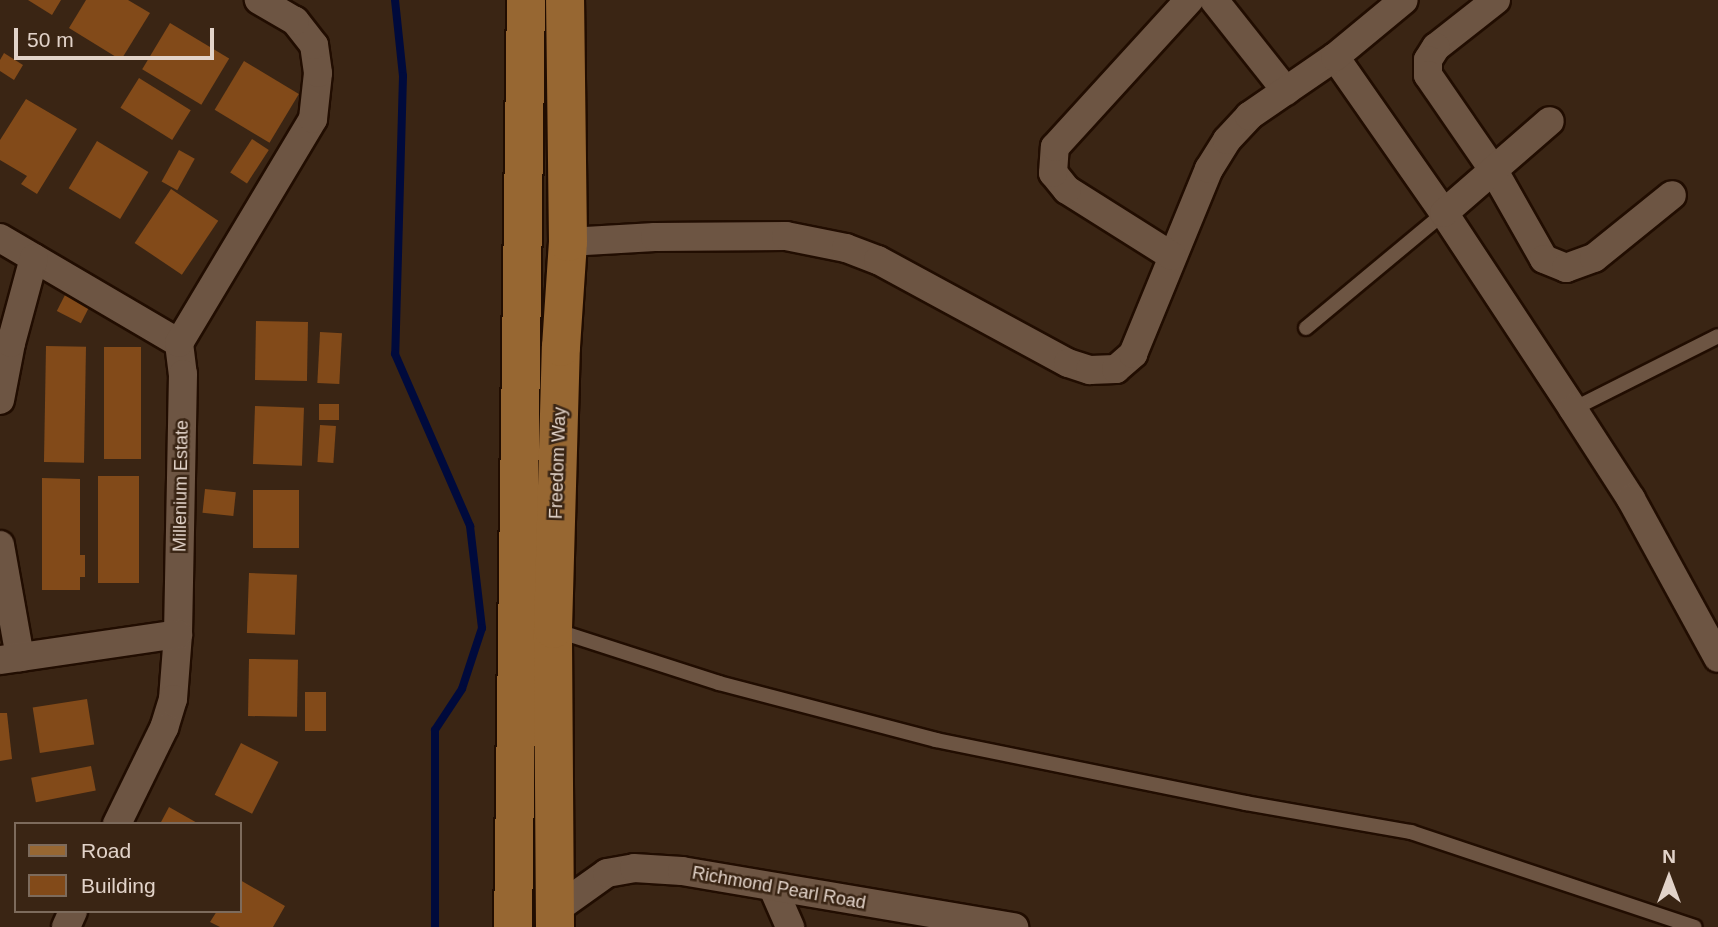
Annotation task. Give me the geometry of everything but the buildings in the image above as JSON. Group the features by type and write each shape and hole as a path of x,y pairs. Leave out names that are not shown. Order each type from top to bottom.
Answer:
{"main road":[{"path":"513,927 526,0"},
{"name":"Freedom Way","path":"555,918 553,629 561,347 568,242 565,0"}],"street":[{"path":"0,238 179,343 313,119 318,73 314,45 295,21 260,0"},
{"path":"1172,256 1067,190 1054,173 1055,147 1189,0"},
{"path":"1214,0 1286,91"},
{"path":"568,242 655,237 786,236 846,248 878,260 1068,363 1102,371 1116,369 1133,354 1209,169 1227,140 1249,116 1335,57 1404,0"},
{"path":"1496,0 1436,47 1428,60 1428,75 1494,171 1544,259 1566,268 1594,258 1672,195"},
{"path":"1335,57 1444,213 1631,499 1718,657"},
{"path":"1444,213 1550,121"},
{"path":"0,311 32,256"},
{"path":"0,400 32,256"},
{"name":"Millenium Estate","path":"118,822 164,728 173,699 178,634 183,374 179,343"},
{"path":"0,545 10,659 178,634"},
{"name":"Richmond Pearl Road","path":"555,918 607,873 634,868 682,871 1014,927"},
{"path":"773,888 790,927"}],"lane":[{"path":"1306,328 1444,213"},
{"path":"1573,409 1718,336"},
{"path":"553,629 719,683 936,740 1247,803 1411,832 1695,927"}],"waterway":[{"path":"395,0 403,76 395,354 470,526 482,628 462,689 435,730 435,927"}]}
